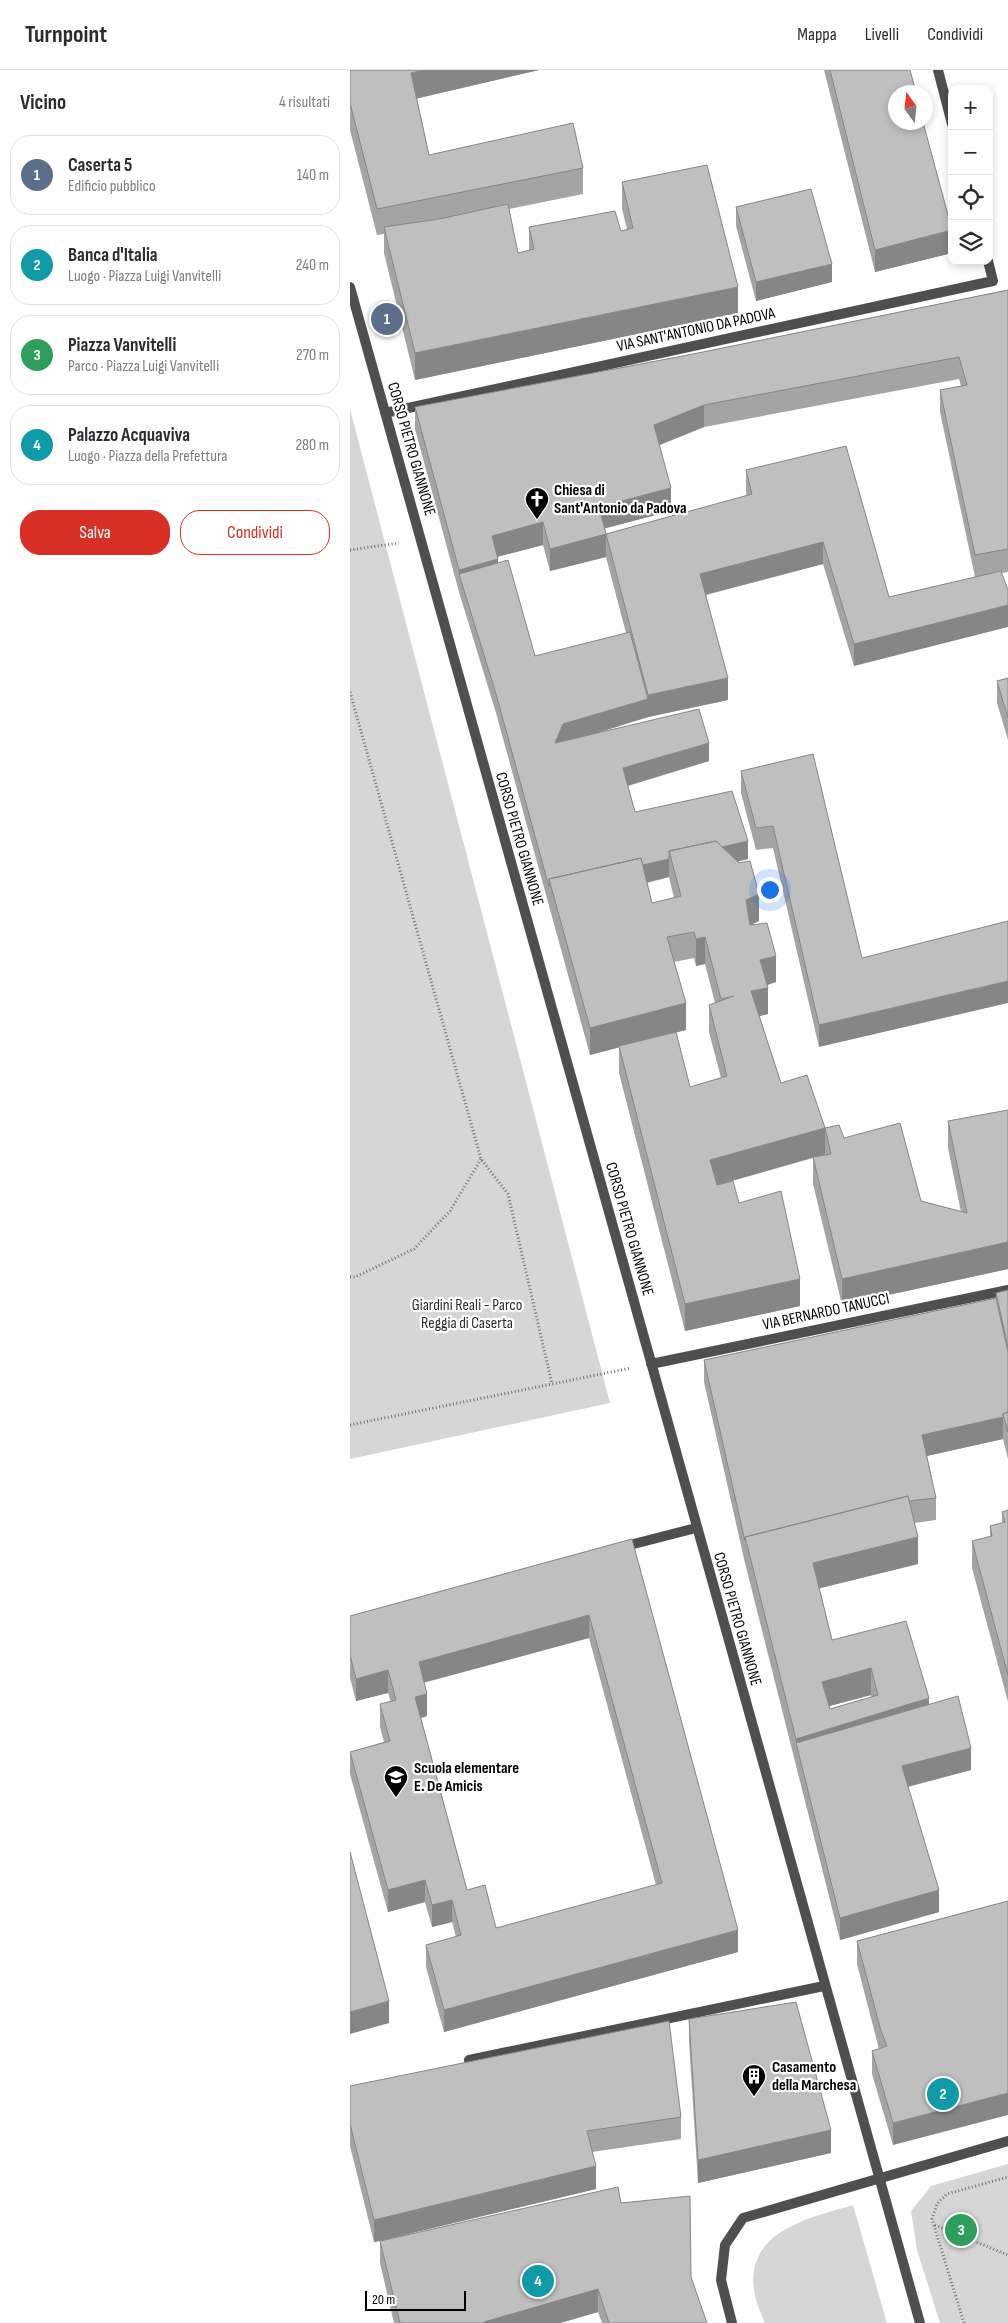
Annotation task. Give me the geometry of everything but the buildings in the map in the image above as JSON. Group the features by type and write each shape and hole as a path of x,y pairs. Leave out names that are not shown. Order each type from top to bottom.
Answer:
{"street":[{"path":"938,70 948,109"},
{"name":"VIA SANT'ANTONIO DA PADOVA","path":"385,413 993,280 989,265"},
{"name":"CORSO PIETRO GIANNONE","path":"350,287 878,2179 920,2323"},
{"name":"VIA BERNARDO TANUCCI","path":"651,1364 1008,1290"},
{"path":"613,1550 696,1528"},
{"path":"469,2060 824,1986"},
{"path":"732,2323 721,2280 725,2245 743,2218 1008,2141"}],"path":[{"path":"350,550 405,542"},
{"path":"350,550 374,547"},
{"path":"350,692 481,1160 508,1194 552,1384"},
{"path":"350,1277 355,1277 414,1249 450,1211 481,1160"},
{"path":"350,1425 651,1364"},
{"path":"964,2323 932,2219 937,2204 947,2194 1008,2177"},
{"path":"934,2225 1008,2255"}],"green space":[{"name":"Giardini Reali - Parco Reggia di Caserta","path":"350,409 610,1403 350,1459"},
{"path":"1008,2164 1008,2323 940,2323 917,2250 911,2211 931,2186"},
{"path":"853,2205 887,2323 765,2323 754,2290 754,2270 760,2253 770,2240 784,2230 818,2215"}],"place":[{"name":"Caserta 5","path":"387,319"},
{"name":"Chiesa di Sant'Antonio da Padova","path":"537,520"},
{"name":"Scuola elementare E. De Amicis","path":"396,1798"},
{"name":"Banca d'Italia","path":"943,2094"},
{"name":"Casamento della Marchesa","path":"754,2097"},
{"name":"Piazza Vanvitelli","path":"961,2230"},
{"name":"Palazzo Acquaviva","path":"538,2281"}]}
